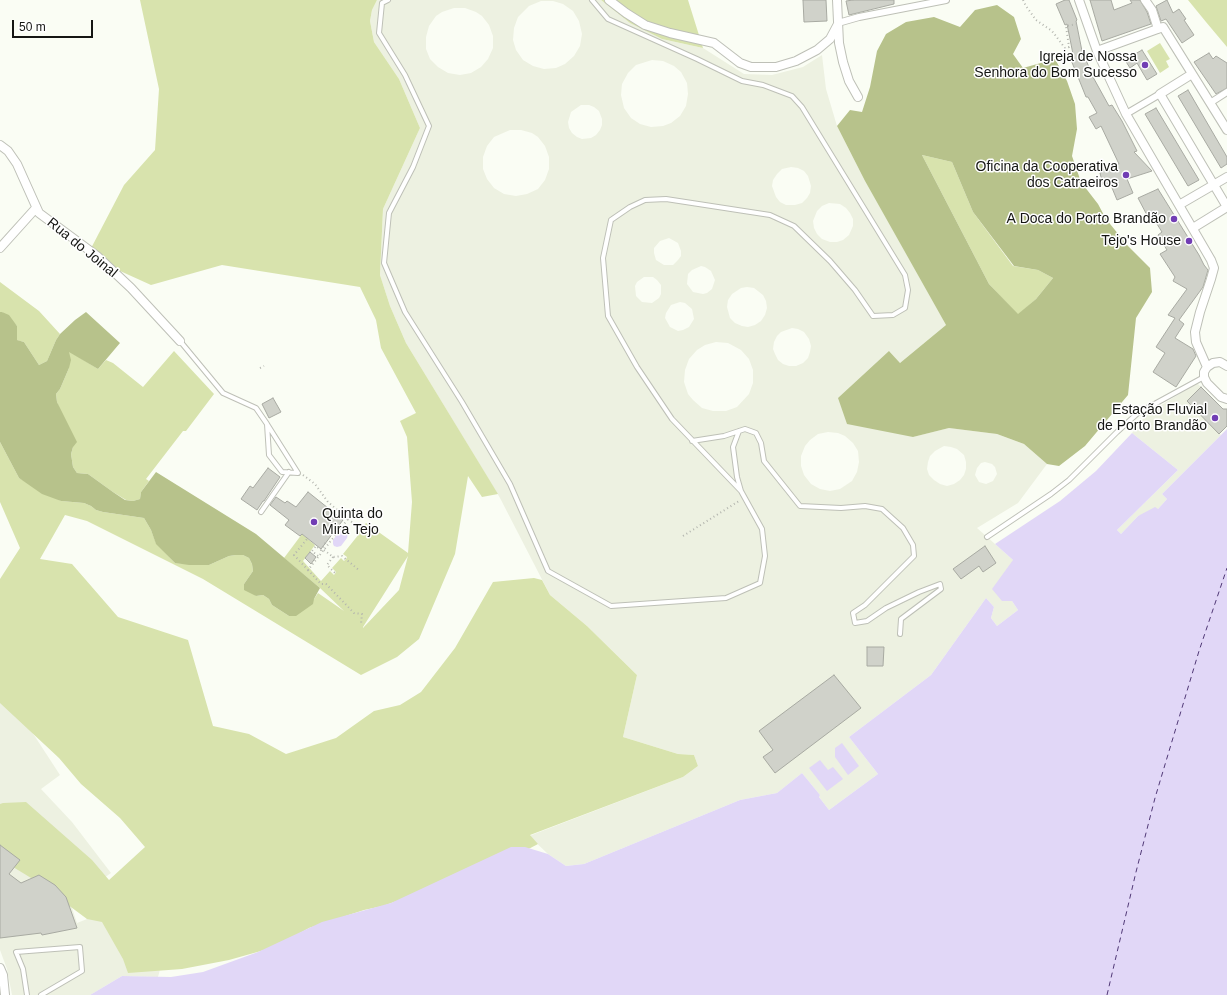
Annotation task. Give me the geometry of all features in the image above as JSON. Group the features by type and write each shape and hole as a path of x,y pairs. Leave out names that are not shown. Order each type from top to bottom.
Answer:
{"street":[{"path":"609,0 645,25 670,33 714,43 740,63 751,67 776,66 796,61 817,50 830,39 838,24 859,17 946,0"},
{"path":"837,0 839,44 849,81 858,97"},
{"path":"1079,0 1097,51 1126,114 1193,228 1214,268 1195,332 1196,342 1207,367"},
{"path":"1145,0 1152,10 1158,29"},
{"path":"1097,51 1164,27 1227,130"},
{"path":"1126,114 1192,74"},
{"path":"1210,103 1227,92"},
{"path":"1160,94 1227,207 1193,228"},
{"name":"Rua do Joinal","path":"0,144 8,151 17,164 39,214 98,256 131,288 180,341"},
{"path":"1179,205 1227,177"},
{"path":"0,248 36,208"},
{"path":"1226,364 1220,362 1214,363 1207,367 1204,372 1204,377 1207,383 1222,398 1227,399"},
{"path":"0,968 3,975 5,995"}],"lane":[{"path":"388,0 382,4 379,33 405,75 429,126 413,166 389,213 384,263 406,312 462,402 510,484 548,571 611,606 726,598 760,583 765,556 762,529 741,491 737,477 733,447 738,431"},
{"path":"592,0 608,19 742,81 763,85 792,96 802,107 905,275 908,290 905,308 893,315 873,316 855,290 830,261 794,226 770,215 666,199 645,200 630,207 611,220 603,258 608,316 637,366 672,419 741,491"},
{"path":"180,341 223,393 256,408 267,424 298,473 282,472 269,455 267,424"},
{"path":"987,537 1057,489 1138,414 1204,377"},
{"path":"692,441 724,436 745,429 756,433 761,443 764,461 800,506 840,508 865,506 882,509 903,528 913,545 914,556 865,605 853,613 855,622 867,621 886,608 918,592 940,584 941,589 901,619 900,634"},
{"path":"261,512 290,472"},
{"path":"27,995 23,969 16,952 80,947 82,971 41,995"}],"path":[{"path":"1023,0 1036,20 1052,32 1065,48 1069,47 1066,26 1087,23"},
{"path":"260,368 264,366"},
{"path":"302,474 315,484 328,502 362,530"},
{"path":"683,536 739,501"},
{"path":"308,570 348,519"},
{"path":"306,539 294,555 321,584 326,584 354,613 362,614 361,624"},
{"path":"318,556 312,551 316,546 321,550 326,542"},
{"path":"324,550 333,557 342,556 360,571"},
{"path":"333,557 327,565 335,573"}],"shaded area":[{"path":"377,0 601,0 630,23 662,39 703,48 744,74 772,75 803,67 822,55 826,89 837,126 865,181 946,325 900,363 889,351 913,437 949,428 997,434 1024,444 1047,464 1018,503 977,528 1013,560 1012,601 1018,610 997,626 991,618 994,607 986,598 931,675 849,737 878,774 829,810 819,797 820,795 802,773 777,793 740,800 584,864 566,866 548,854 529,836 683,777 698,766 694,755 678,754 623,737 637,675 587,626 550,595 500,498 406,343 390,306 380,275 383,209 420,128 399,79 374,42 370,21 372,10","holes":["541,1 553,1 563,4 573,11 579,21 582,34 580,46 574,56 565,64 556,68 544,69 533,66 523,60 516,50 513,40 514,28 518,17 529,6","454,8 465,8 482,16 489,25 493,36 493,48 488,59 481,67 471,73 460,75 448,73 438,67 430,59 426,49 426,37 429,26 436,16 442,12","652,60 663,61 674,66 681,72 687,83 688,94 686,106 680,116 671,123 663,126 651,127 640,124 631,118 624,108 621,95 622,84 628,73 636,65","581,105 589,105 599,111 602,119 602,125 596,135 591,138 582,139 577,137 569,128 568,122 571,112","510,130 521,130 532,133 538,137 545,146 549,157 549,169 545,180 538,189 527,194 516,196 504,194 494,188 487,179 483,169 483,157 487,146 494,137","791,167 798,168 804,171 808,176 811,186 810,193 802,203 786,205 780,202 776,197 772,186 773,180 782,169","829,203 840,204 850,213 853,219 853,226 849,235 843,240 830,242 822,239 817,234 813,221 817,211 822,206","669,238 678,243 681,256 673,265 664,265 656,260 654,248 660,241","701,266 711,271 715,280 712,289 703,294 693,292 687,284 688,274 692,270","644,277 653,277 661,285 661,294 659,298 652,303 642,302 636,296 635,286 637,282","741,288 754,288 763,295 766,301 767,308 765,315 761,321 755,325 748,327 742,326 735,323 730,318 727,307 728,300 732,294","680,302 685,303 692,309 694,319 689,327 678,331 670,327 665,318 671,305","792,328 798,329 804,332 809,339 811,346 808,358 803,363 796,366 783,364 778,360 775,354 773,349 774,342 781,332","716,342 728,343 741,350 749,359 753,370 753,383 749,394 737,407 726,411 713,411 702,408 688,394 684,382 685,370 689,359 697,350 705,345","828,432 838,433 845,436 853,443 858,451 859,462 857,472 852,481 840,489 830,491 820,489 811,484 804,475 801,466 801,456 805,446 818,434","944,446 957,449 964,455 966,462 964,475 954,484 947,486 934,480 929,475 927,469 930,456","985,462 992,464 995,467 997,474 993,481 986,484 979,482 975,475 977,468 981,463"]},
{"path":"1197,383 1201,387 1187,401 1221,435 1162,494 1167,499 1158,509 1138,516 1121,534 1117,530 1178,470 1132,433 1147,414"},
{"path":"1227,429 1227,995 90,995 122,976 171,977 203,972 258,952 322,922 391,903 511,847 525,847 548,854 566,866 584,864 740,800 777,793 802,773 820,795 819,797 829,810 878,774 849,737 931,675 986,598 994,607 991,618 997,626 1018,610 1012,601 1002,601 992,589 1013,560 995,544 1060,501 1096,471 1132,433 1178,470 1117,530 1121,534 1138,516 1155,507 1158,509 1167,499 1162,494"},
{"path":"343,530 348,534 347,538 341,546 334,546 333,540 339,532"},
{"path":"0,689 32,732 60,775 41,789 72,822 111,873 70,902 77,923 130,902 167,943 158,977 122,976 90,995 12,995 7,969 0,950"},
{"path":"842,743 859,766 848,775 835,757 835,748"},
{"path":"820,760 828,770 833,767 843,779 827,791 809,768"}],"green space":[{"path":"140,0 377,0 372,10 370,21 374,42 399,79 420,128 383,209 380,275 390,306 406,343 498,494 482,497 468,476 455,554 419,639 397,657 361,675 203,579 87,521 65,515 40,559 72,564 118,617 188,640 213,726 249,734 286,754 336,738 374,711 400,705 421,692 455,648 493,582 534,578 542,580 550,595 587,626 637,675 623,737 678,754 694,755 698,766 683,777 530,835 538,844 500,864 383,906 364,910 309,928 275,947 229,960 182,969 128,973 123,959 102,922 87,919 36,881 0,859 0,804 3,803 26,802 92,860 109,880 145,847 120,818 81,784 59,758 0,703 0,579 20,548 0,502 0,442 19,478 61,501 84,503 103,512 144,518 156,543 175,563 209,565 229,556 243,555 249,558 253,571 244,584 256,596 263,595 269,599 272,605 289,616 314,599 318,593 344,611 320,588 284,558 302,534 315,545 303,561 321,581 330,571 334,575 336,572 332,568 341,558 344,561 346,559 347,557 343,554 366,523 408,553 412,502 407,437 400,421 416,413 381,348 376,320 360,287 222,265 151,285 87,256 124,185 155,150 159,89","holes":["408,556 399,590 363,628"]},
{"path":"601,0 688,0 703,48 662,39 630,23"},
{"path":"1188,0 1227,0 1227,47 1206,22"},
{"path":"997,5 1014,17 1021,39 1013,54 1023,68 1055,59 1067,81 1075,104 1077,129 1072,156 1081,182 1098,204 1106,219 1128,246 1150,268 1152,292 1136,318 1128,395 1085,446 1059,466 1047,464 1024,444 997,434 949,428 913,437 847,424 838,398 889,351 900,363 946,325 865,181 837,126 850,110 862,112 870,87 877,51 886,34 906,22 934,17 960,27 975,10","holes":["922,155 952,162 973,212 1014,266 1038,270 1053,278 1036,299 1018,314 989,284"]},
{"path":"1160,43 1170,59 1166,61 1169,67 1160,73 1147,51"},
{"path":"922,155 952,162 973,212 1013,266 1038,270 1053,278 1036,299 1018,315 989,284"},
{"path":"0,282 39,311 60,334 47,361 39,365 24,342 16,340 17,326 2,312 0,312"},
{"path":"0,312 9,315 17,326 17,340 24,342 39,365 47,361 60,334 86,312 120,343 98,369 69,352 71,360 69,368 60,389 56,394 57,402 77,442 73,447 71,454 73,467 77,473 88,474 125,500 133,501 140,499 141,492 156,472 256,534 320,588 313,604 296,616 289,616 272,605 269,599 263,595 256,596 244,590 244,584 253,571 249,558 243,555 229,556 209,565 175,563 156,544 151,530 144,518 103,512 84,503 61,501 42,494 19,478 0,442"},
{"path":"69,351 98,369 106,360 113,363 143,387 174,351 214,394 186,431 183,431 146,479 149,481 141,492 140,499 133,501 126,500 88,474 77,473 73,467 71,454 73,447 57,402 56,394 60,389 69,368"}],"building":[{"path":"803,0 826,0 827,21 804,22"},
{"path":"894,0 894,4 849,15 846,1"},
{"path":"1069,0 1077,20 1083,56 1084,55 1093,77 1109,106 1112,105 1122,121 1137,151 1134,152 1152,171 1127,179 1133,193 1117,200 1110,183 1103,185 1100,173 1104,171 1103,168 1119,164 1101,126 1096,129 1089,117 1097,113 1088,97 1086,97 1071,60 1074,59 1067,24 1065,25 1056,4"},
{"path":"1090,0 1111,0 1114,10 1132,3 1130,0 1140,0 1147,12 1151,24 1102,41"},
{"path":"1167,0 1173,13 1179,9 1194,35 1182,43 1166,19 1161,21 1156,6"},
{"name":"Igreja de Nossa Senhora do Bom Sucesso","path":"1142,50 1157,74 1147,80 1137,63 1130,68 1125,60"},
{"path":"1209,53 1213,59 1216,56 1227,63 1227,88 1216,94 1194,62"},
{"path":"1188,90 1227,157 1227,164 1221,168 1178,96"},
{"path":"1156,108 1199,180 1188,186 1145,114"},
{"path":"1158,189 1208,270 1203,287 1179,320 1184,324 1175,338 1193,349 1196,356 1176,387 1153,372 1165,353 1156,347 1175,318 1168,315 1187,289 1173,281 1175,277 1160,254 1167,250 1158,235 1162,232 1152,216 1148,217 1138,198"},
{"name":"Estação Fluvial de Porto Brandão","path":"1201,387 1223,409 1227,409 1227,426 1219,434 1187,401"},
{"path":"273,398 281,412 269,418 262,404"},
{"path":"268,468 280,477 257,510 241,499 250,486 253,488"},
{"name":"Quinta do Mira Tejo","path":"308,492 343,520 321,549 302,534 300,536 285,525 289,520 270,505 276,497 285,503 287,501 296,507"},
{"path":"985,546 996,563 983,572 979,566 961,579 953,569"},
{"path":"310,552 316,557 311,564 305,558"},
{"path":"867,647 884,647 883,666 867,666"},
{"path":"834,675 861,708 775,773 763,757 773,750 759,731"},
{"path":"0,845 20,860 9,874 21,883 39,875 55,885 66,897 77,928 42,935 41,933 0,938"}],"ferry route":[{"path":"1107,995 1155,798 1199,651 1227,568"}],"place":[{"name":"Igreja de Nossa Senhora do Bom Sucesso","path":"1145,65"},
{"name":"Oficina da Cooperativa dos Catraeiros","path":"1126,175"},
{"name":"A Doca do Porto Brandão","path":"1174,219"},
{"name":"Tejo's House","path":"1189,241"},
{"name":"Estação Fluvial de Porto Brandão","path":"1215,418"},
{"name":"Quinta do Mira Tejo","path":"314,522"}]}
